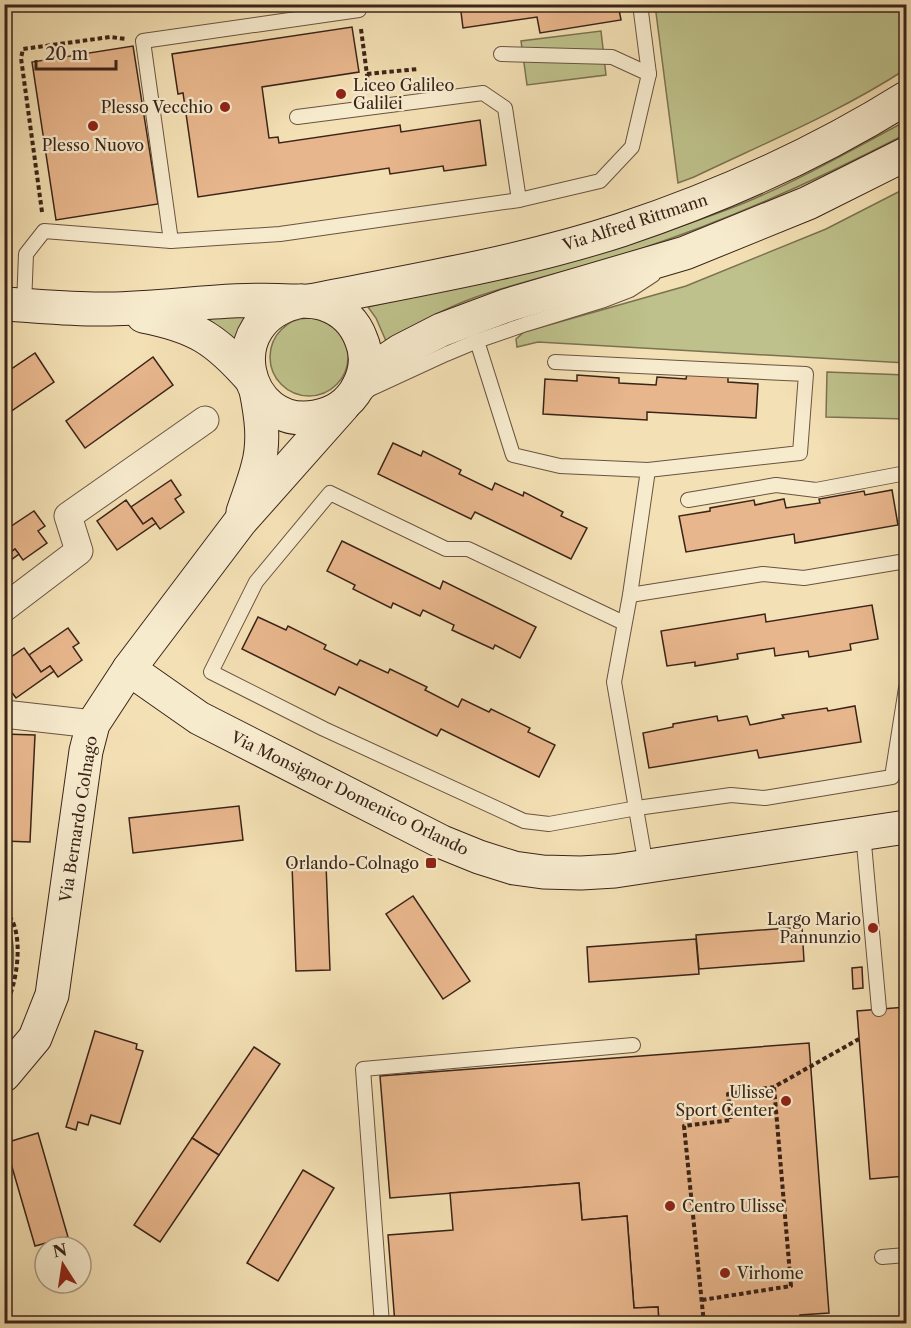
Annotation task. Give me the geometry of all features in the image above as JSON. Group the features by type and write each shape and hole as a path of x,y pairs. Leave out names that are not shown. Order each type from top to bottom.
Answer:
{"main road":[{"name":"Via Alfred Rittmann","path":"306,301 457,273 621,230 744,183 849,131 906,98"},
{"path":"240,522 351,396 393,356 441,330 508,305 684,253 808,203 906,154"},
{"path":"14,305 108,309 260,299 325,303 338,309 350,319 358,331 366,359 364,374 351,396 328,414 312,418 296,417 280,412 266,402 230,356 193,330 174,322 108,309"},
{"path":"240,522 258,465 261,416 248,364 248,348 261,322 273,311 286,304 306,301"},
{"name":"Via Bernardo Colnago","path":"4,1076 35,1038 52,995 86,751 93,724 129,669 240,522"},
{"name":"Via Monsignor Domenico Orlando","path":"129,669 199,718 442,842 478,857 514,868 543,872 581,873 646,866 906,827"}],"street":[{"path":"4,608 79,551 68,516 205,420"},
{"path":"4,714 93,724"}],"lane":[{"path":"14,305 26,254 44,231 171,241 280,234 519,200 600,182 632,147 649,74 640,4"},
{"path":"171,241 143,41 359,10"},
{"path":"501,54 612,57 649,74"},
{"path":"297,117 483,93 505,108 519,200"},
{"path":"351,396 386,383 477,341 630,290 684,253"},
{"path":"477,341 513,455 560,466 648,470 800,453 806,374 555,362"},
{"path":"646,866 614,682 630,595 648,470"},
{"path":"688,500 776,485 816,490 906,473"},
{"path":"624,623 468,549 446,549 330,493 256,582 211,672 324,729 524,821 549,824 637,808 731,795 765,798 892,777 906,688"},
{"path":"630,595 763,574 804,578 906,561"},
{"path":"863,833 879,1009"},
{"path":"382,1323 363,1069 633,1045"},
{"path":"882,1257 906,1255"}],"path":[{"path":"359,10 371,107"},
{"path":"44,231 21,58 24,49 110,37 143,41"},
{"path":"367,74 418,69"},
{"path":"4,911 14,922 17,972 11,996 4,1006"},
{"path":"704,1323 684,1126 731,1120 728,1094 774,1088 859,1039"},
{"path":"701,1300 791,1286 774,1088"}],"green space":[{"path":"655,5 906,5 906,69 829,113 678,183"},
{"path":"601,31 606,75 527,85 521,41"},
{"path":"906,121 906,134 744,210 622,255 464,301 386,341 376,318 368,307 558,262 699,220 785,184"},
{"path":"906,188 906,363 538,342 517,347 516,339 524,332 686,286 826,229"},
{"path":"194,315 248,316 233,340"},
{"path":"309,318 324,321 337,329 345,342 348,357 345,372 337,385 324,393 309,396 294,393 281,385 273,372 270,357 273,342 281,329 294,321"},
{"path":"827,372 906,375 906,419 826,417"},
{"path":"4,918 13,946 13,968 5,997"}],"building":[{"path":"460,4 618,4 621,20 540,33 537,17 463,28"},
{"name":"Plesso Vecchio","path":"352,27 359,72 262,87 269,138 278,137 279,143 400,125 401,132 480,120 486,165 444,171 443,166 390,174 389,168 198,197 183,93 178,94 172,54"},
{"name":"Plesso Nuovo","path":"133,46 158,204 56,220 32,62"},
{"path":"35,353 54,382 4,416 4,374"},
{"path":"153,357 173,385 85,448 66,421"},
{"path":"687,374 728,377 728,382 758,384 756,418 647,412 647,420 543,414 545,379 577,381 577,375 619,378 619,383 656,385 657,377 686,379"},
{"path":"393,443 421,456 423,451 461,470 459,474 492,490 495,483 523,496 524,492 563,512 561,516 587,528 571,559 475,512 471,519 378,474"},
{"path":"171,480 181,495 175,499 184,512 160,529 152,518 143,524 131,507"},
{"path":"892,490 898,525 795,543 794,534 686,552 679,516 754,500 755,505 784,499 786,508 820,503 819,499 864,491 865,495"},
{"path":"126,500 143,524 152,518 156,523 117,550 97,521"},
{"path":"34,511 45,526 38,531 47,543 23,560 15,549 7,555 4,552 4,531"},
{"path":"342,541 440,589 443,581 536,627 520,658 495,645 493,649 452,630 454,625 423,610 420,616 393,603 391,608 353,589 355,585 327,571"},
{"path":"15,549 19,554 4,565 4,552 7,555"},
{"path":"872,605 878,639 850,644 851,650 809,657 808,651 775,656 774,648 737,654 738,659 695,666 695,662 667,666 661,631 765,614 766,622"},
{"path":"258,617 286,630 288,626 326,645 324,649 357,665 360,660 388,673 390,669 427,687 425,690 458,707 462,699 489,712 491,709 530,728 528,732 555,745 539,777 441,729 437,736 339,687 335,695 242,649"},
{"path":"68,628 79,643 73,647 82,660 58,677 50,666 41,672 29,655"},
{"path":"24,648 41,672 50,666 54,671 16,698 4,682 4,662"},
{"path":"855,706 861,742 759,758 757,750 649,768 643,733 673,727 673,724 717,716 718,721 747,716 750,725 784,718 782,715"},
{"path":"4,734 35,735 30,842 4,841"},
{"path":"239,806 243,840 133,853 129,818"},
{"path":"326,864 330,970 296,971 292,865"},
{"path":"413,896 470,981 443,999 386,914"},
{"path":"802,927 804,961 699,969 696,935"},
{"path":"696,939 699,974 589,982 587,947"},
{"path":"862,967 863,988 853,989 852,968"},
{"path":"906,1007 906,1176 870,1179 857,1011"},
{"path":"95,1031 137,1044 136,1049 143,1051 120,1124 91,1115 88,1125 78,1122 76,1130 66,1127"},
{"path":"809,1043 829,1313 800,1315 801,1324 659,1324 658,1307 634,1308 627,1216 582,1220 579,1183 390,1198 380,1076"},
{"path":"254,1047 280,1064 219,1155 192,1138"},
{"path":"38,1133 67,1235 33,1235 33,1239 5,1143"},
{"path":"192,1138 219,1155 160,1242 134,1225"},
{"path":"303,1170 334,1188 278,1281 247,1263"},
{"path":"579,1183 582,1220 627,1216 634,1308 658,1307 659,1324 395,1324 388,1235 453,1230 450,1193"},
{"path":"906,1317 906,1324 848,1324 847,1322"}],"place":[{"name":"Liceo Galileo Galilei","path":"341,94"},
{"name":"Plesso Vecchio","path":"225,107"},
{"name":"Plesso Nuovo","path":"93,126"},
{"name":"Orlando-Colnago","path":"431,863"},
{"name":"Largo Mario Pannunzio","path":"873,928"},
{"name":"Ulisse Sport Center","path":"786,1101"},
{"name":"Centro Ulisse","path":"670,1206"},
{"name":"Virhome","path":"725,1273"}]}
